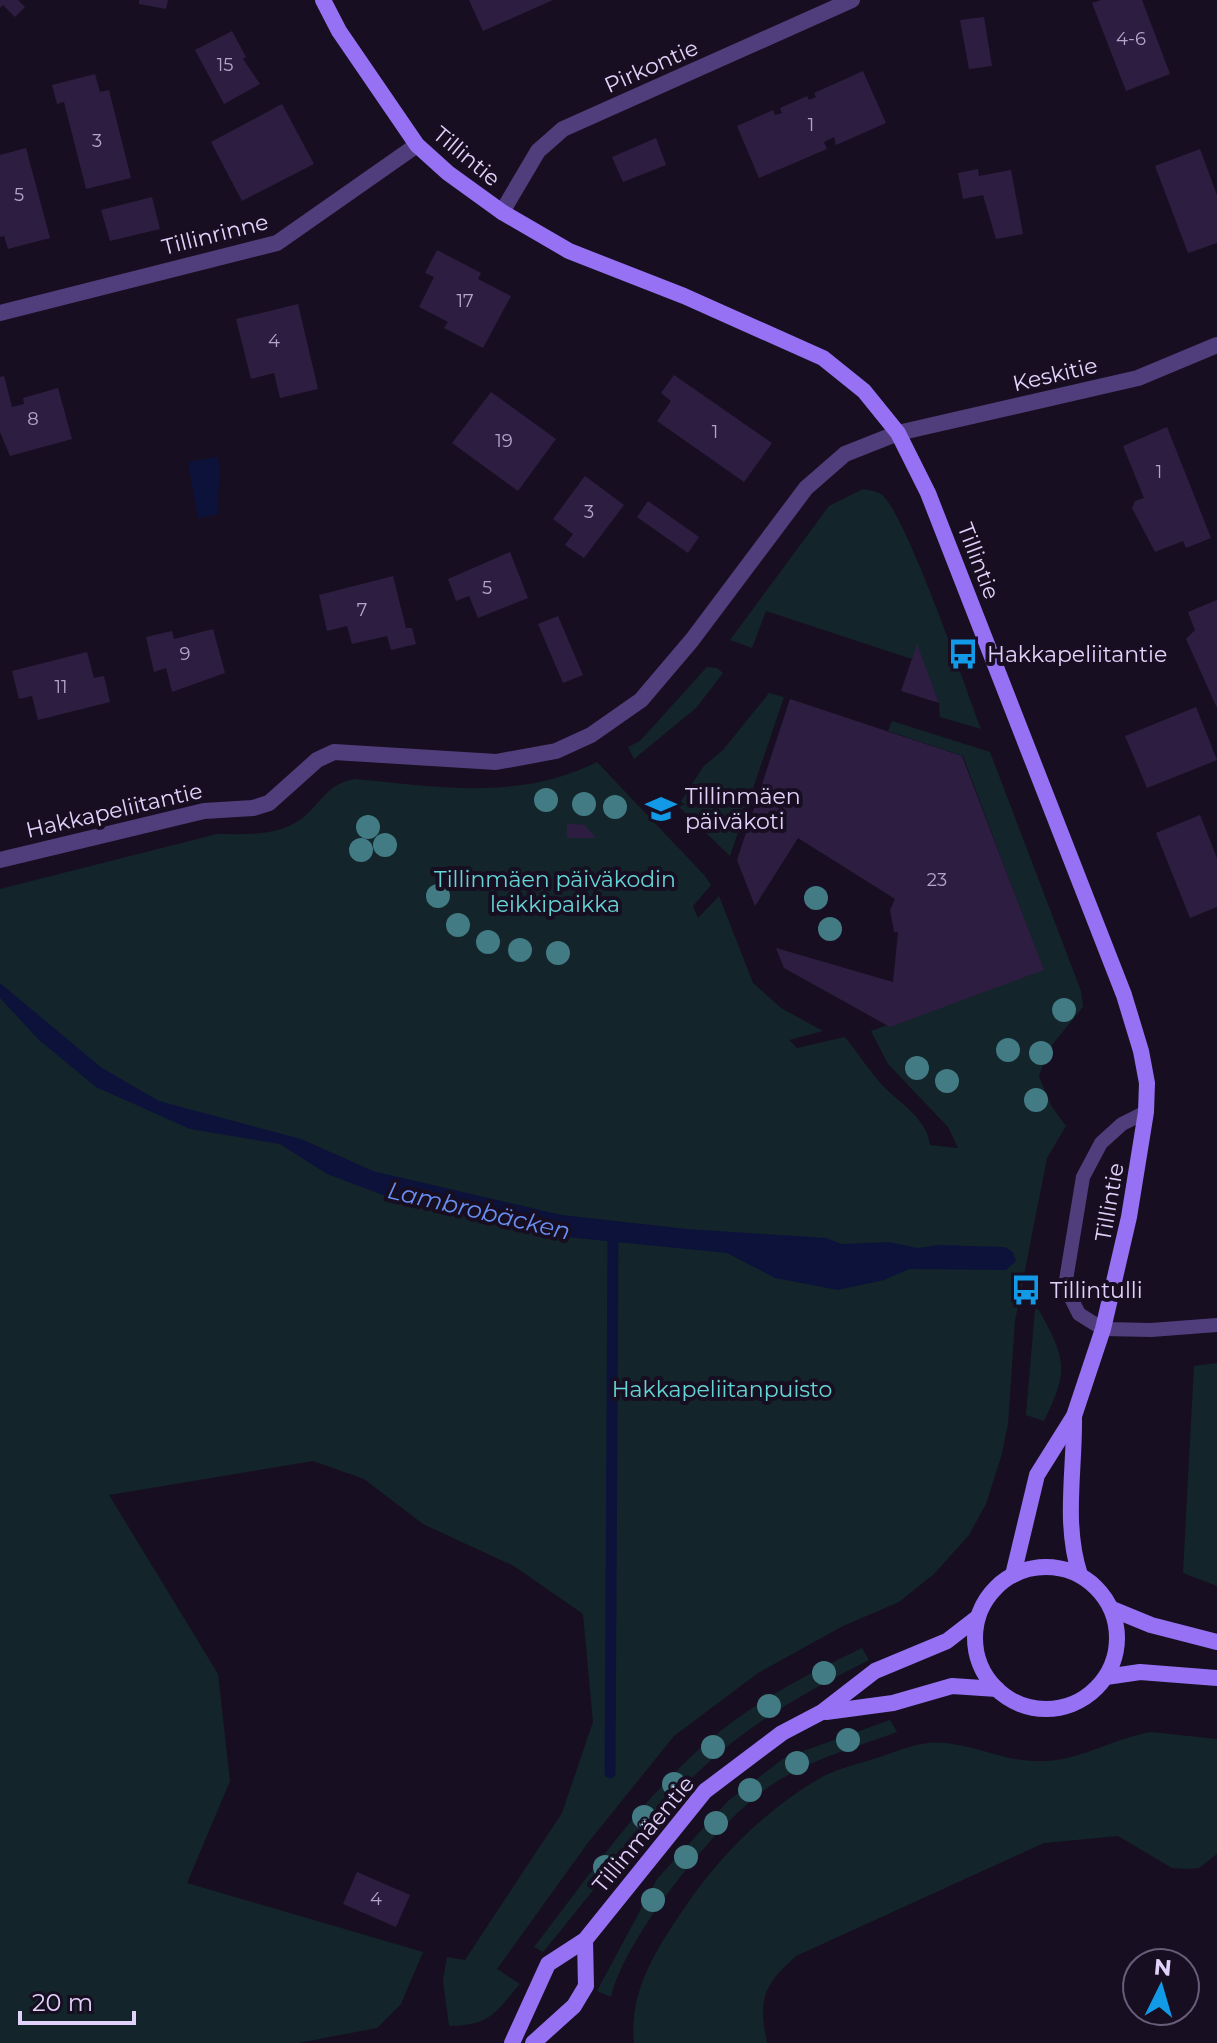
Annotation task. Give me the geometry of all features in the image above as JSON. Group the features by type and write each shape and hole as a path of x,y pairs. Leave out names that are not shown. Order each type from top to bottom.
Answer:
{"street":[{"name":"Tillintie","path":"323,0 339,31 417,145 502,212 569,251 684,296 823,358 864,391 898,433 928,493 1124,995 1141,1051 1146,1112 1126,1231 1103,1329 1074,1416 1037,1475 1013,1575"},
{"name":"Pirkontie","path":"502,212 538,151 563,129 852,0"},
{"name":"Tillinrinne","path":"0,313 277,243 417,145"},
{"name":"Keskitie","path":"898,433 1138,378 1217,345"},
{"name":"Hakkapeliitantie","path":"0,860 204,811 261,806 269,803 317,760 334,752 496,762 556,751 591,735 641,700 692,640 806,488 845,454 898,433"},
{"name":"Tillintie","path":"1074,1416 1070,1517 1072,1547 1080,1575"},
{"path":"1046,1566 1080,1575 1093,1583 1112,1609 1117,1643 1106,1677 1080,1701 1054,1708 1027,1706 997,1689 977,1656 978,1617 997,1585 1013,1575 1046,1566"},
{"path":"1112,1609 1151,1625 1217,1642"},
{"name":"Tillinmäentie","path":"512,2043 548,1964 585,1940 705,1791 782,1733 822,1712 875,1671 947,1641 978,1617"},
{"path":"1106,1677 1140,1672 1217,1678"},
{"name":"Tillinmäentie","path":"822,1712 893,1703 952,1686 997,1689"},
{"path":"533,2043 574,2006 586,1986 585,1940"}],"lane":[{"path":"1146,1112 1122,1124 1101,1143 1083,1177 1065,1286 1079,1314 1103,1329 1151,1330 1217,1325"}],"green space":[{"path":"863,489 881,494 892,507 905,533 981,729 940,717 939,703 917,646 912,659 766,611 752,648 730,640 829,506"},
{"path":"707,667 717,668 723,673 696,708 634,759 628,747 640,741"},
{"path":"769,693 784,697 730,856 678,806 703,767 723,750"},
{"name":"Hakkapeliitanpuisto","path":"892,721 990,752 1081,991 1083,1007 1047,1051 1039,1077 1052,1107 1066,1126 1047,1158 1015,1321 1008,1424 1001,1457 986,1504 969,1535 934,1574 899,1602 843,1626 758,1673 674,1736 587,1844 497,1969 520,1984 490,2016 474,2024 449,2026 443,1980 447,1957 465,1960 562,1813 593,1722 583,1614 514,1566 423,1524 364,1479 313,1461 109,1495 218,1674 230,1781 187,1883 423,1952 401,2004 377,2028 298,2043 0,2043 0,889 217,834 255,834 283,829 300,820 335,787 355,779 447,787 508,787 568,774 597,762 711,885 693,906 698,918 719,896 753,983 781,1008 823,1031 789,1040 797,1048 845,1037 884,1087 919,1120 930,1145 958,1148 948,1127 888,1064 871,1031 1043,969 963,756 888,731"},
{"path":"1035,1309 1039,1310 1055,1341 1061,1365 1058,1389 1044,1421 1026,1415"},
{"path":"1217,1363 1217,1586 1183,1573 1194,1366"},
{"path":"862,1648 869,1660 773,1714 714,1758 636,1838 543,1952 534,1947 627,1826 705,1744 766,1699"},
{"path":"890,1720 897,1732 802,1768 751,1800 702,1851 654,1912 620,1972 611,1997 597,1991 657,1879 728,1801 784,1758"},
{"path":"1151,1732 1217,1739 1217,1854 1199,1868 1172,1868 1118,1836 1044,1843 796,1956 776,1976 766,1994 763,2015 767,2043 634,2043 636,2006 646,1973 697,1890 745,1835 782,1804 822,1777 928,1743 957,1745 1021,1760 1046,1761"}],"water":[{"path":"218,457 219,514 198,518 188,462"},
{"name":"Lambrobäcken","path":"0,983 102,1068 159,1101 301,1139 373,1171 562,1215 687,1229 826,1238 842,1244 889,1242 917,1248 939,1245 1005,1247 1013,1252 1016,1261 1006,1270 909,1269 884,1280 838,1290 775,1278 727,1253 556,1236 391,1198 327,1174 280,1144 190,1129 96,1087 39,1040 0,998"}],"building":[{"path":"0,0 18,0 25,7 15,17 3,5 0,8"},
{"path":"139,0 168,0 166,9 139,4"},
{"path":"469,0 553,0 483,31"},
{"path":"1101,0 1142,0 1170,74 1126,91 1092,3"},
{"path":"984,17 992,66 969,69 960,20"},
{"path":"232,31 246,57 243,59 260,84 224,104 195,50"},
{"path":"863,71 886,123 836,145 834,137 824,142 827,149 759,178 737,126 773,110 775,115 782,113 780,108 807,96 809,100 816,97 814,93"},
{"path":"95,74 100,92 109,90 131,178 86,189 64,102 57,104 52,85"},
{"path":"282,104 314,164 242,201 211,142"},
{"path":"656,138 666,165 623,182 612,157"},
{"path":"26,148 50,238 8,249 4,236 0,237 0,155"},
{"path":"1200,149 1217,195 1217,243 1188,253 1155,166"},
{"path":"978,169 979,176 1011,170 1023,234 996,239 983,195 963,199 958,173"},
{"path":"152,197 160,229 110,241 101,210"},
{"path":"437,250 481,273 478,279 511,296 483,348 444,328 448,322 419,307 434,277 425,273"},
{"path":"298,304 318,389 280,398 274,373 251,379 236,319"},
{"path":"674,375 772,443 744,482 657,421 671,401 661,393"},
{"path":"4,376 12,407 24,404 23,398 58,388 72,439 10,456 0,432 0,377"},
{"path":"491,392 556,439 518,491 452,443"},
{"path":"1167,427 1211,538 1186,548 1183,541 1155,552 1132,508 1135,501 1144,498 1123,446"},
{"path":"585,476 624,505 584,558 565,545 573,534 553,519"},
{"path":"648,501 699,537 688,553 637,517"},
{"path":"510,552 528,598 478,618 469,596 456,601 448,579"},
{"path":"393,576 406,628 412,628 416,644 391,650 387,636 352,644 347,626 327,631 319,595"},
{"path":"1217,600 1217,708 1186,639 1195,630 1188,612"},
{"path":"558,616 583,675 563,683 538,624"},
{"path":"213,629 225,673 172,692 166,668 154,672 146,637 172,631 174,639"},
{"path":"917,644 939,703 901,691"},
{"path":"87,652 94,678 104,676 110,702 38,720 32,696 19,699 12,671"},
{"path":"790,699 962,756 1044,970 890,1027 784,968 776,948 893,982 898,932 894,932 890,910 895,899 798,838 755,906 737,860"},
{"path":"1196,707 1217,760 1147,788 1125,736"},
{"path":"1200,815 1217,858 1217,907 1190,918 1156,833"},
{"path":"567,823 585,825 596,838 567,838"},
{"path":"357,1872 410,1895 396,1927 343,1904"}],"waterway":[{"path":"610,1773 613,1236"}],"place":[{"name":"Hakkapeliitantie","path":"963,654"},
{"name":"Tillinmäen päiväkoti","path":"661,809"},
{"name":"Tillintulli","path":"1026,1290"}],"park label":[{"name":"Tillinmäen päiväkodin leikkipaikka","path":"555,892"}]}
